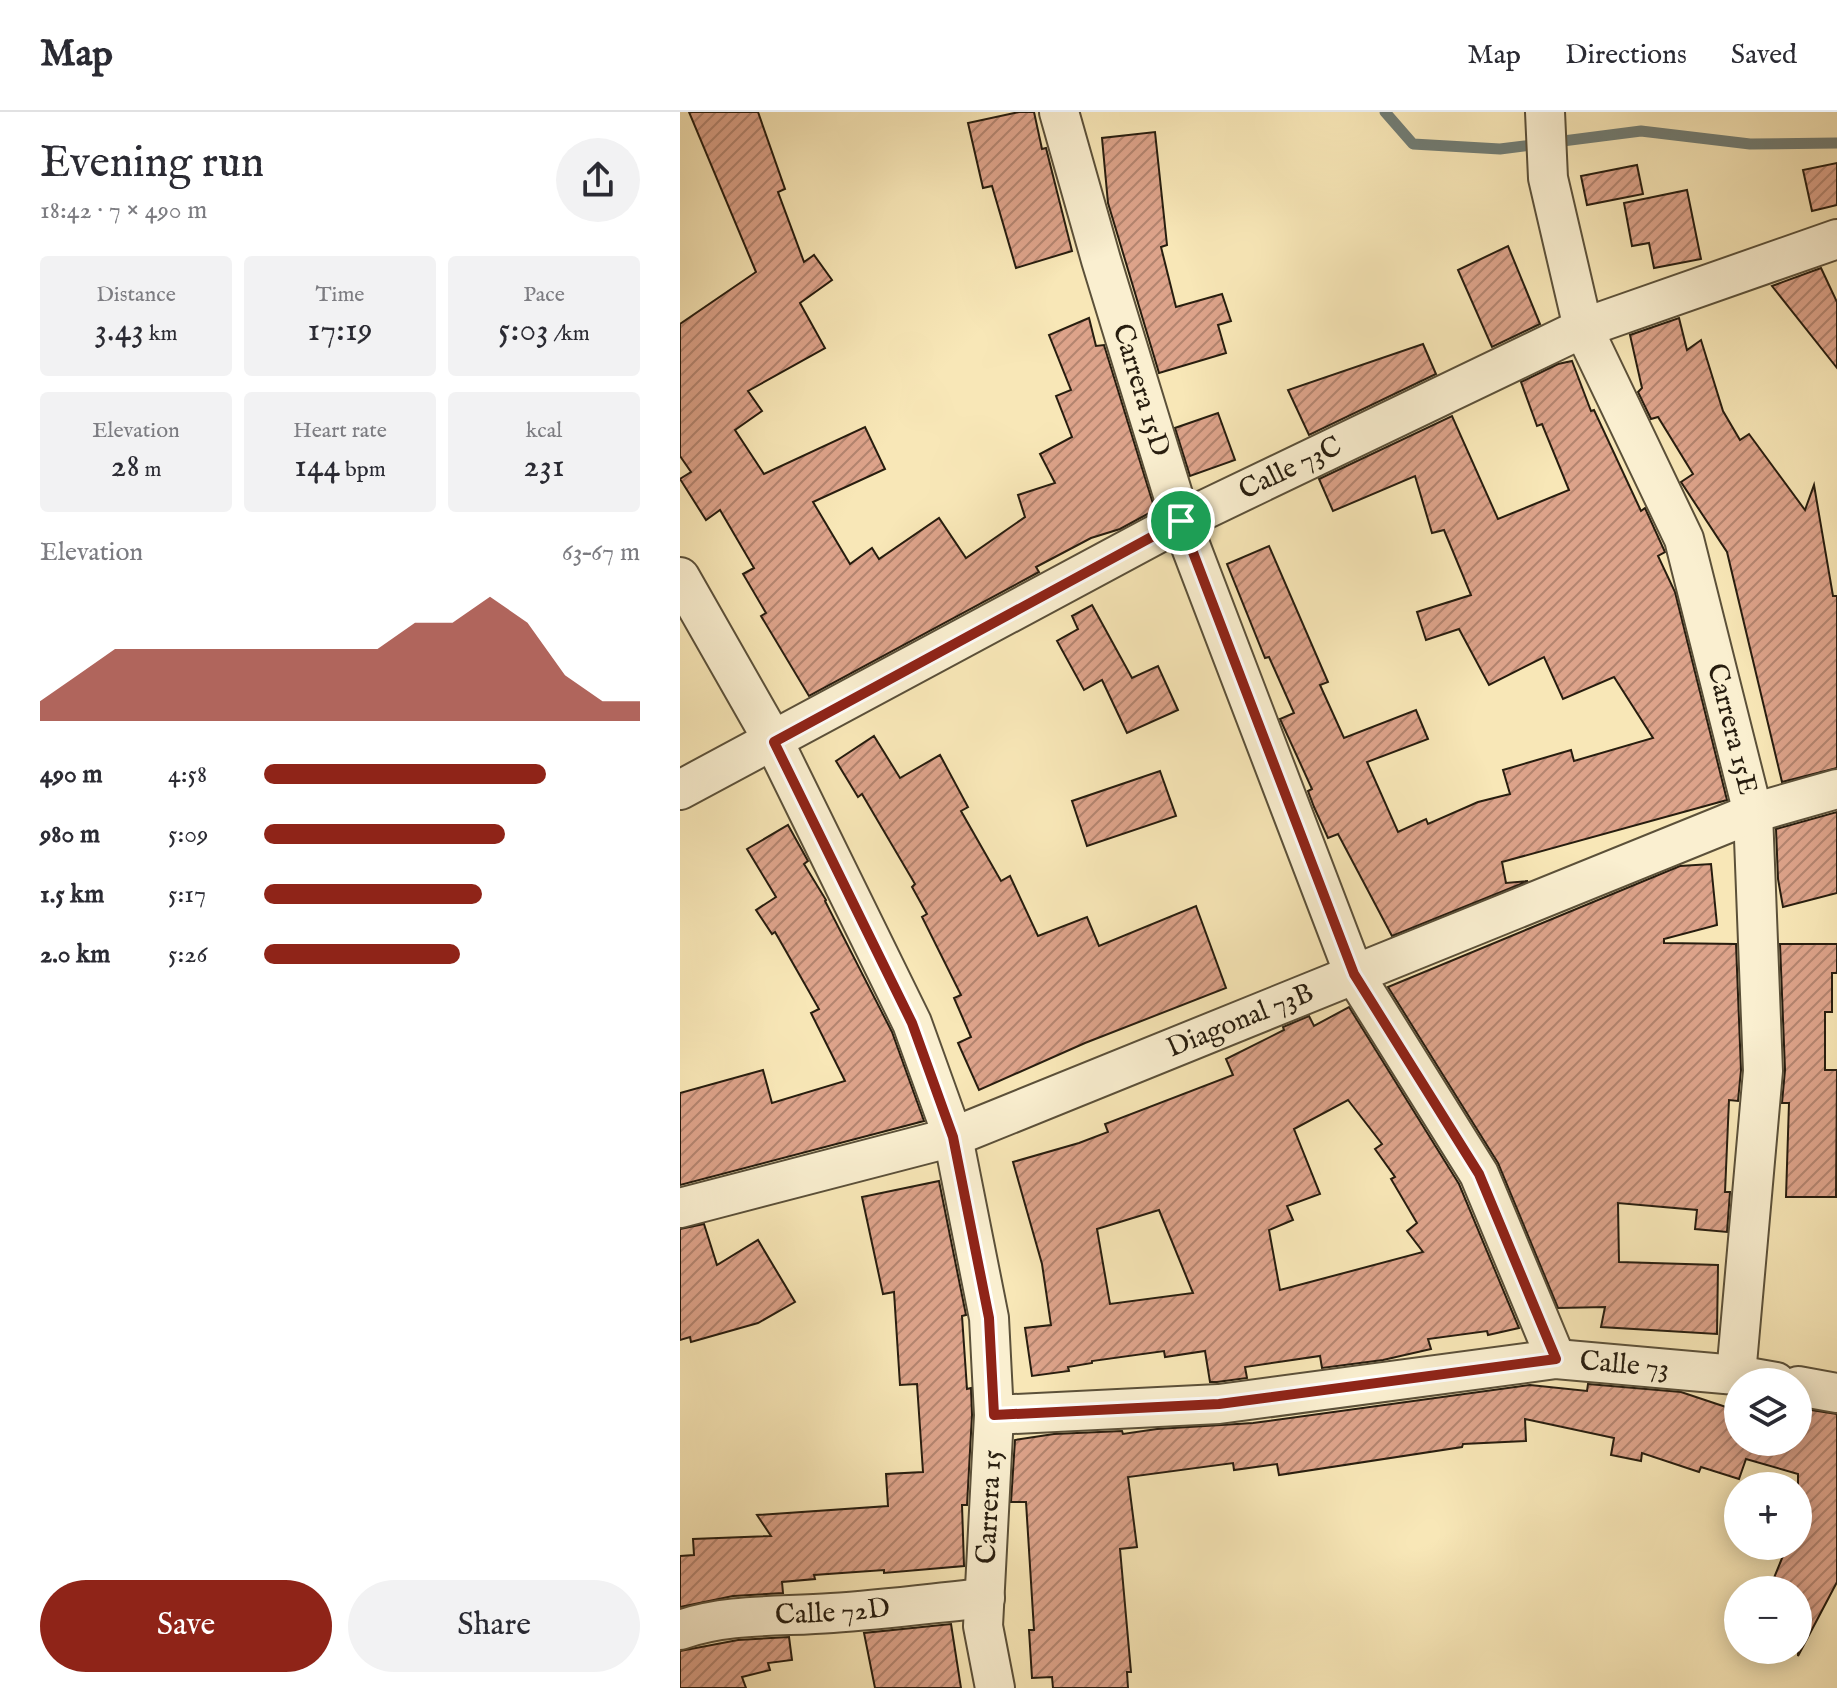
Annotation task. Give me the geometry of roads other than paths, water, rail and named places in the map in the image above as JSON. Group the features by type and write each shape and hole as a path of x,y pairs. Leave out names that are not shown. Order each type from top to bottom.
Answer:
{"street":[{"name":"Carrera 15D","path":"1059,112 1181,521 1354,974 1479,1174 1556,1359"},
{"name":"Carrera 15E","path":"1545,115 1547,169 1583,328 1684,539 1753,813 1763,1071 1737,1368"},
{"name":"Calle 73C","path":"680,790 1181,521 1583,328 1837,239"},
{"name":"Carrera 15","path":"680,577 774,742 912,1023 953,1137 989,1318 994,1415 983,1626 995,1688"},
{"name":"Diagonal 73B","path":"680,1208 953,1137 1753,813 1837,789"},
{"name":"Calle 73","path":"994,1415 1219,1404 1556,1359 1724,1374"},
{"path":"1812,1389 1837,1393"},
{"name":"Calle 72D","path":"680,1630 702,1622 985,1598"}],"waterway":[{"path":"1385,112 1413,144 1500,149 1641,131 1750,144 1837,143"}]}
